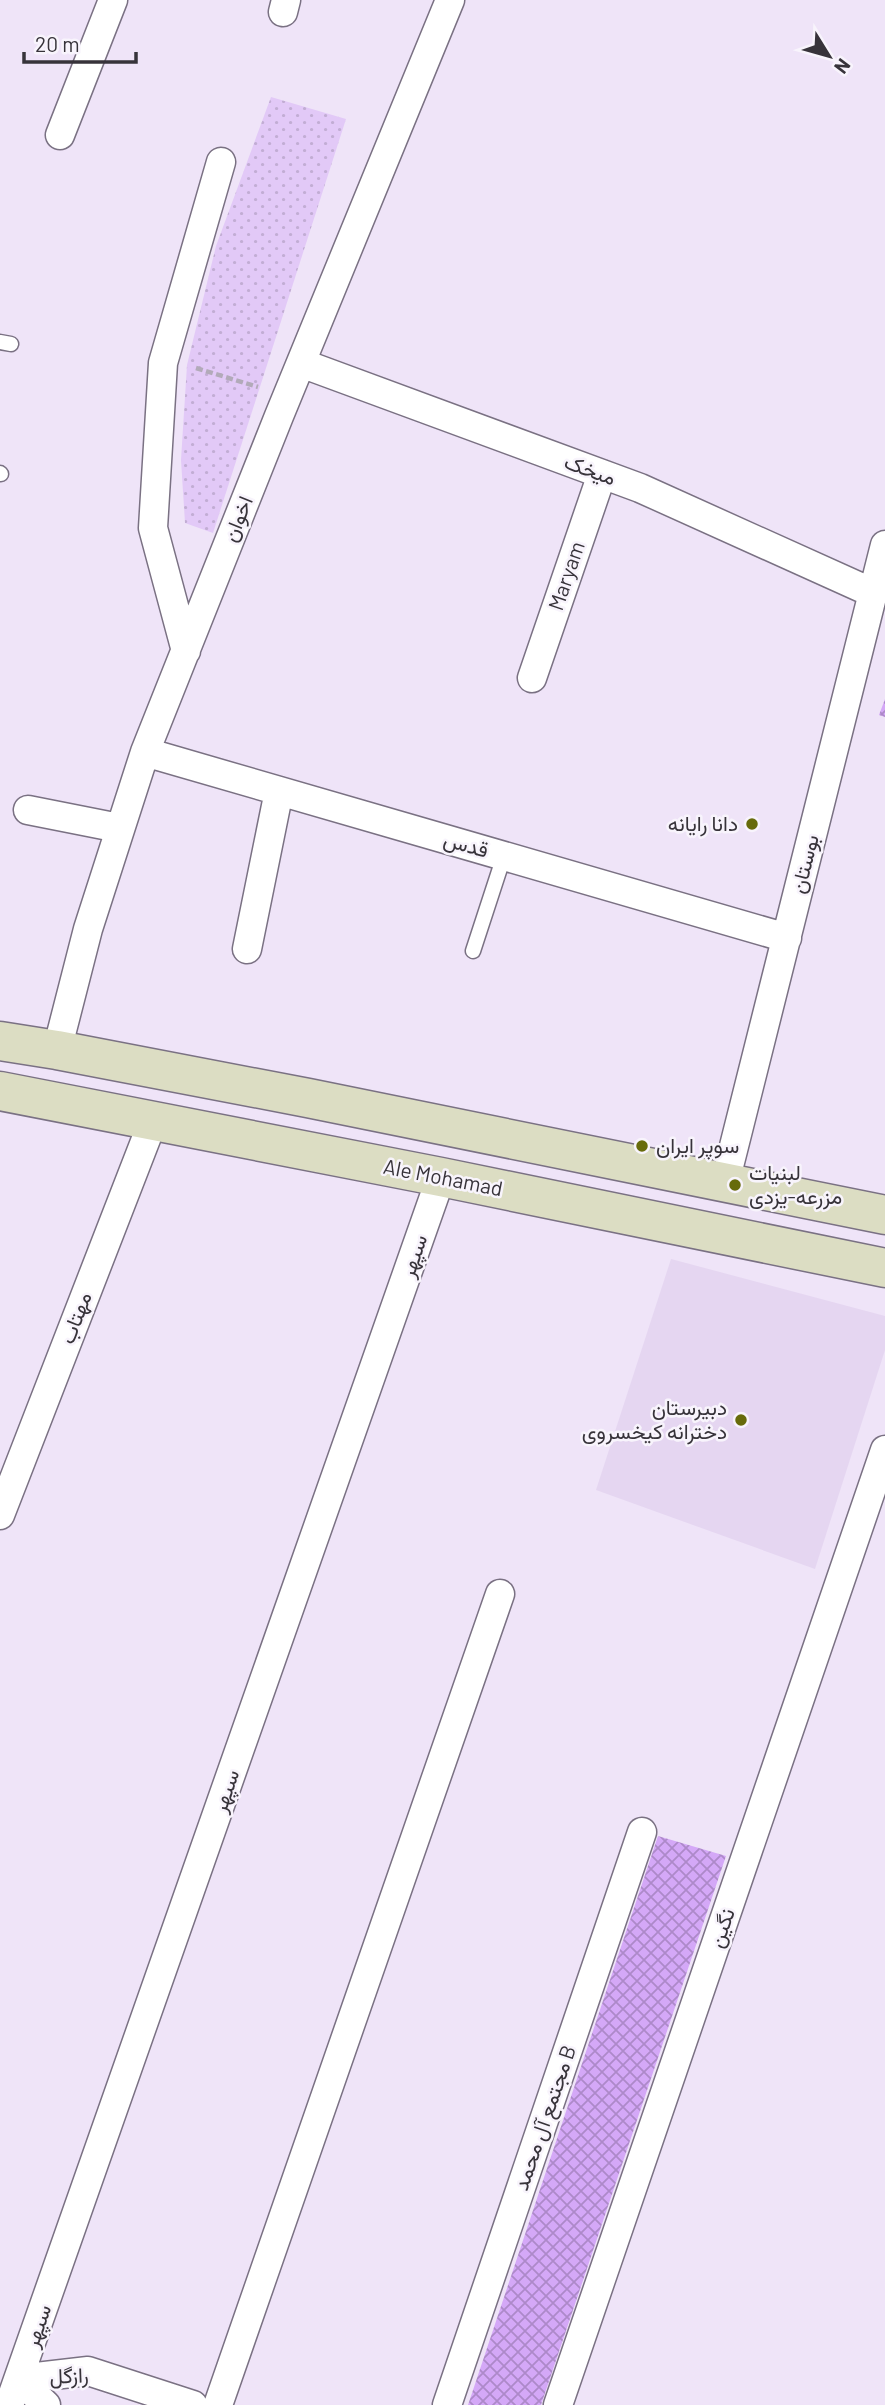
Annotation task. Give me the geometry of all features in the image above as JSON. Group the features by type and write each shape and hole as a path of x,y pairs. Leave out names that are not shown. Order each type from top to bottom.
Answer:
{"main road":[{"path":"0,1041 57,1049 885,1215"},
{"name":"Ale Mohamad","path":"0,1091 442,1177 885,1268"}],"street":[{"path":"60,135 113,0"},
{"name":"اخوان","path":"57,1049 88,929 145,752 450,0"},
{"path":"186,651 153,528 163,363 221,162"},
{"name":"میخک","path":"301,363 640,488 873,593"},
{"name":"Maryam","path":"532,677 602,474"},
{"name":"بوستان","path":"725,1182 885,545"},
{"name":"قدس","path":"145,752 787,938"},
{"path":"247,949 279,791"},
{"path":"28,810 119,828"},
{"name":"مهتاب","path":"0,1515 153,1121"},
{"name":"سپهر","path":"14,2392 442,1177"},
{"name":"نگین","path":"558,2405 885,1450"},
{"path":"218,2405 500,1594"},
{"name":"مجتمع آل محمد B","path":"447,2405 642,1832"},
{"name":"رازگل","path":"14,2392 89,2371 193,2405"},
{"name":"رازگل","path":"14,2392 46,2405"}],"lane":[{"path":"473,951 504,856"}],"path":[{"path":"187,365 259,387"}],"shaded area":[{"path":"271,97 346,119 213,533 185,523 181,460 187,365 216,246"},
{"name":"دبیرستان دخترانه کیخسروی","path":"671,1259 885,1316 885,1350 815,1569 596,1490"}],"building":[{"path":"885,699 885,717 879,715"},
{"path":"658,1836 726,1856 541,2405 468,2405"}],"place":[{"name":"دانا رایانه","path":"752,824"},
{"name":"سوپر ایران","path":"642,1146"},
{"name":"لبنیات مزرعه-یزدی","path":"735,1185"},
{"name":"دبیرستان دخترانه کیخسروی","path":"741,1420"}]}
